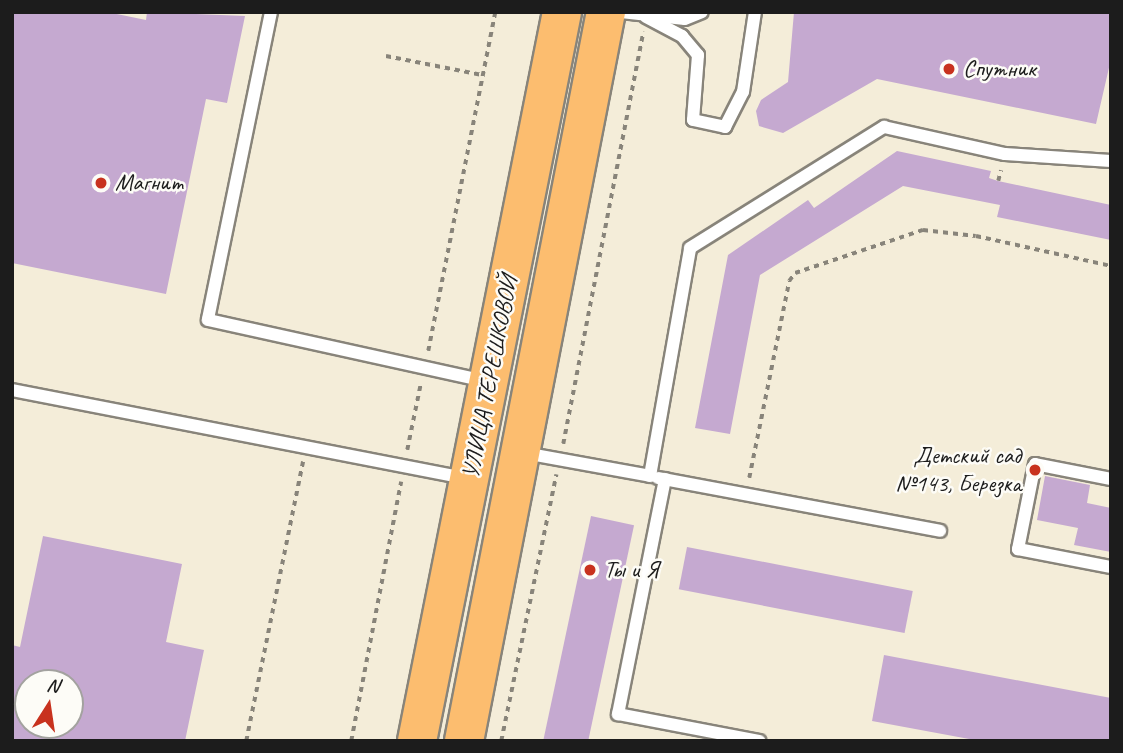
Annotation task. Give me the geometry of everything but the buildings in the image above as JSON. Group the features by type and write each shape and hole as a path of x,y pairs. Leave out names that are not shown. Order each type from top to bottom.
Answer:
{"main road":[{"name":"УЛИЦА ТЕРЕШКОВОЙ","path":"417,741 562,12"},
{"name":"УЛИЦА ТЕРЕШКОВОЙ","path":"464,741 606,12"}],"lane":[{"path":"271,12 208,320 489,382"},
{"path":"621,12 646,17 685,19 702,12"},
{"path":"646,17 682,36 698,55 693,120 725,127 743,92 755,12"},
{"path":"650,476 690,248 884,127 1004,154 1111,161"},
{"path":"12,390 469,479"},
{"path":"520,453 560,457 940,531"},
{"path":"1111,479 1035,464 1018,549 1111,567"},
{"path":"665,479 618,714 687,734 759,741"}],"path":[{"path":"501,741 646,17"},
{"path":"386,56 482,75"},
{"path":"746,494 789,281 795,273 923,230 976,236 1111,266"},
{"path":"246,741 306,447"}],"place":[{"name":"Спутник","path":"949,69"},
{"name":"Магнит","path":"101,183"},
{"name":"Детский сад №143, Березка","path":"1035,470"},
{"name":"Ты и Я","path":"590,570"}]}
